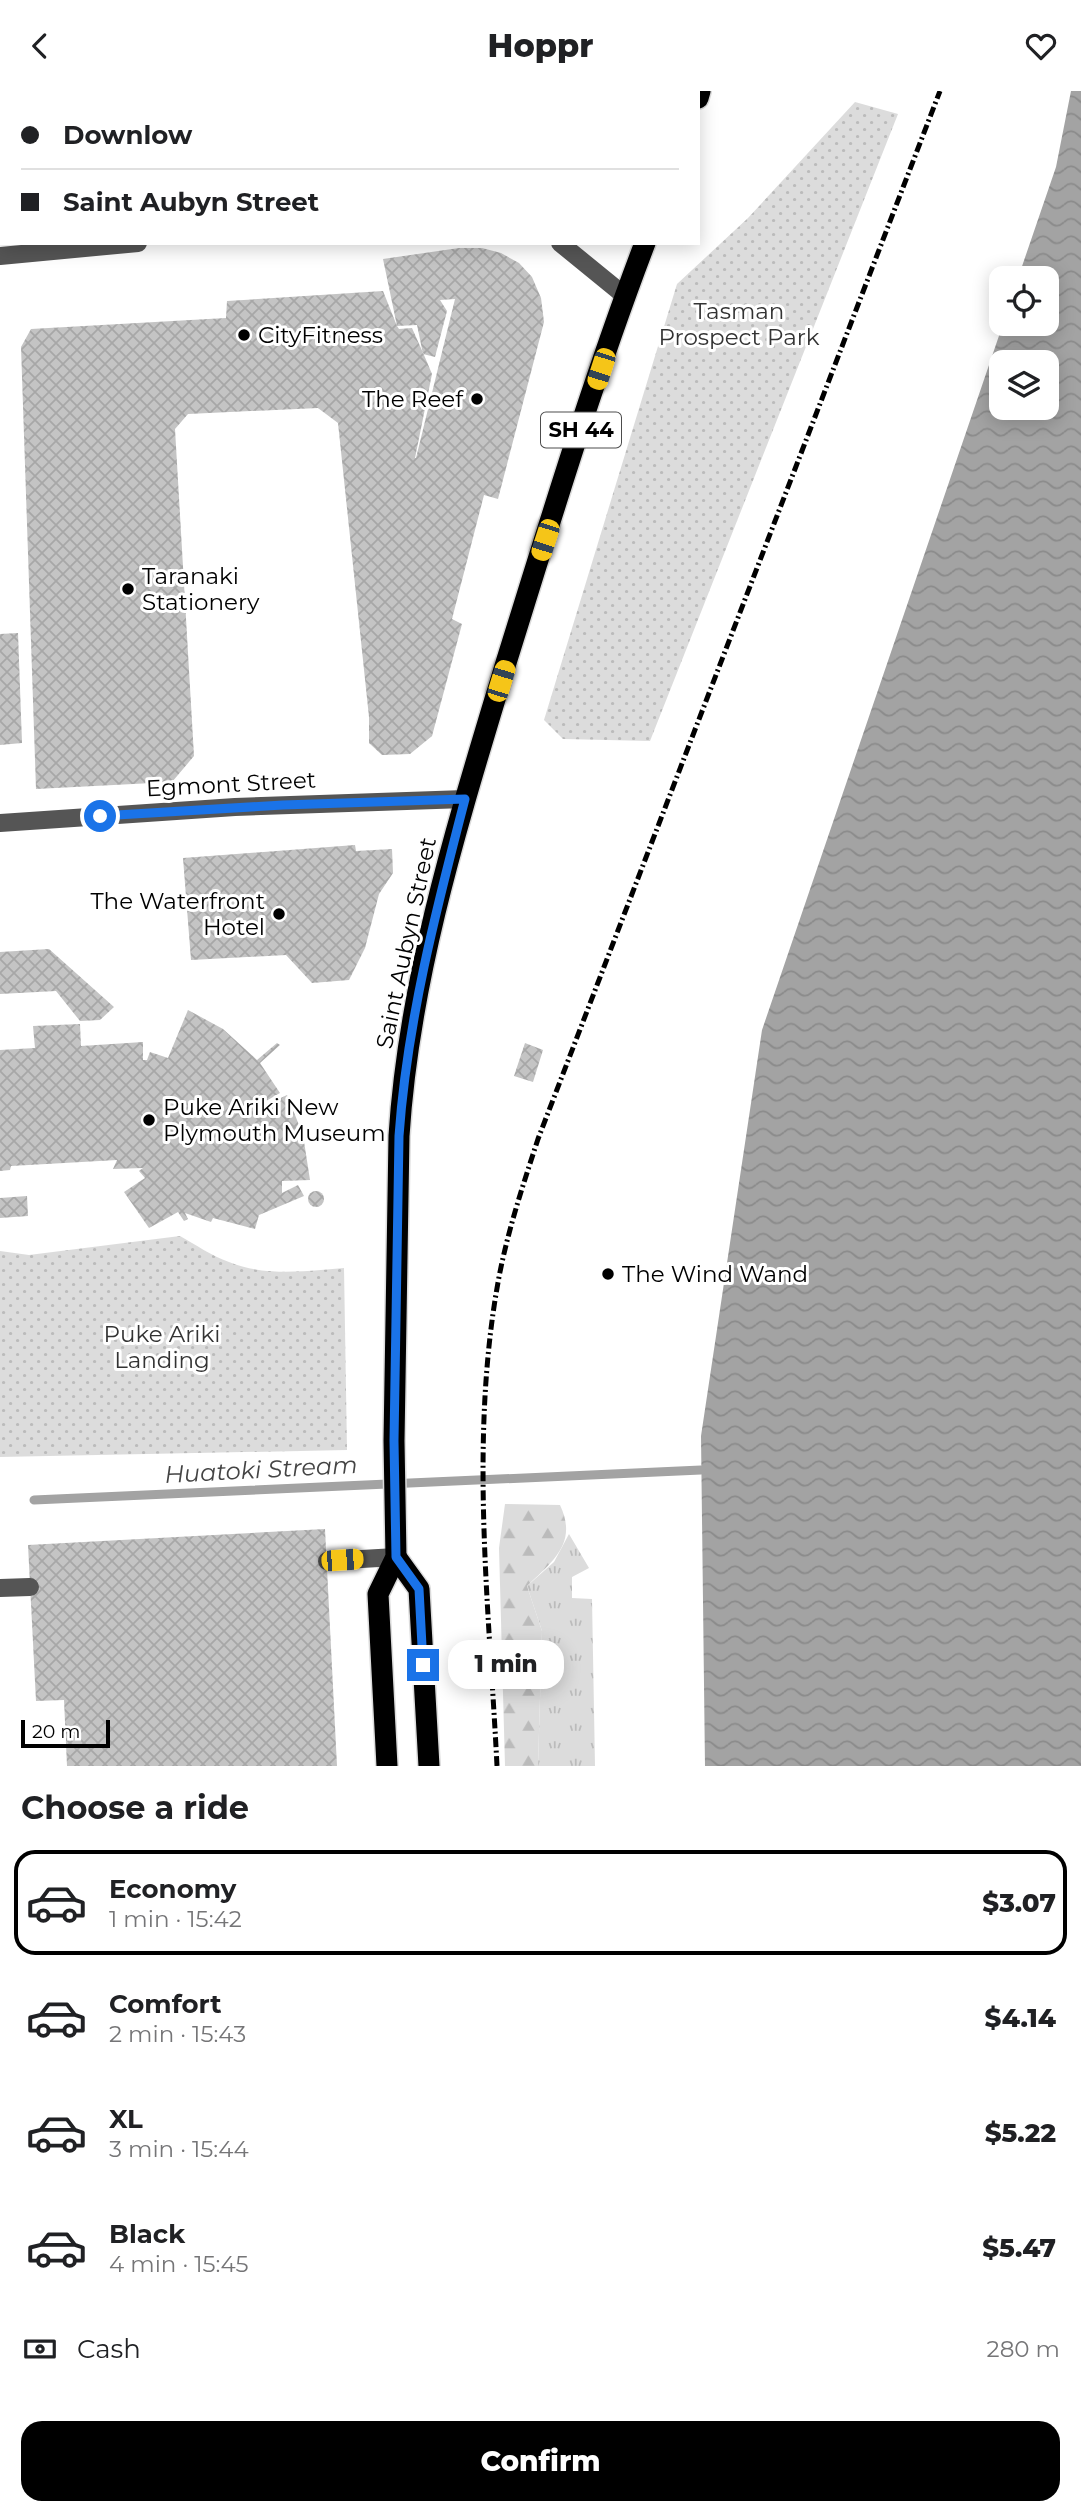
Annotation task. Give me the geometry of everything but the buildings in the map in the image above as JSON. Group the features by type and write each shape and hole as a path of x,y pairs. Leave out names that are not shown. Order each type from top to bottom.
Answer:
{"highway":[{"name":"Saint Aubyn Street","path":"387,1766 377,1594 396,1557 394,1441 402,1088 415,1009 465,799 537,564 644,245"},
{"path":"396,1557 419,1589 429,1766"}],"street":[{"path":"0,256 117,245"},
{"path":"562,245 625,296"},
{"name":"Egmont Street","path":"0,823 235,807 465,799"},
{"path":"327,1561 396,1557"},
{"path":"0,1588 30,1587"}],"green space":[{"name":"Tasman Prospect Park","path":"855,102 898,114 650,741 563,739 544,720 677,284 748,218"},
{"name":"Puke Ariki Landing","path":"180,1236 223,1260 257,1270 286,1272 344,1268 347,1450 0,1457 0,1251 29,1255"},
{"path":"505,1504 560,1505 565,1518 566,1530 560,1550 527,1586 542,1631 538,1766 505,1766 499,1548"},
{"path":"569,1534 589,1568 572,1577 572,1598 592,1599 595,1766 538,1766 542,1631 527,1586 554,1562"}],"water":[{"path":"1071,91 1081,91 1081,1766 705,1766 701,1436 762,1030 989,365 989,420 1059,420 1059,350 994,350 999,336 1059,336 1059,266 1022,266 1056,167"}],"waterway":[{"name":"Huatoki Stream","path":"34,1500 701,1470"}],"railway":[{"path":"497,1766 486,1583 483,1460 490,1337 499,1277 511,1225 538,1139 940,91"}],"place":[{"name":"CityFitness","path":"244,335"},
{"name":"The Reef","path":"477,399"},
{"name":"Taranaki Stationery","path":"128,589"},
{"name":"The Waterfront Hotel","path":"279,914"},
{"name":"Puke Ariki New Plymouth Museum","path":"149,1120"},
{"name":"The Wind Wand","path":"608,1274"}],"route":[{"path":"100,816 235,807 465,799 415,1009 402,1088 399,1136 394,1441 396,1557 419,1589 423,1665"}]}
